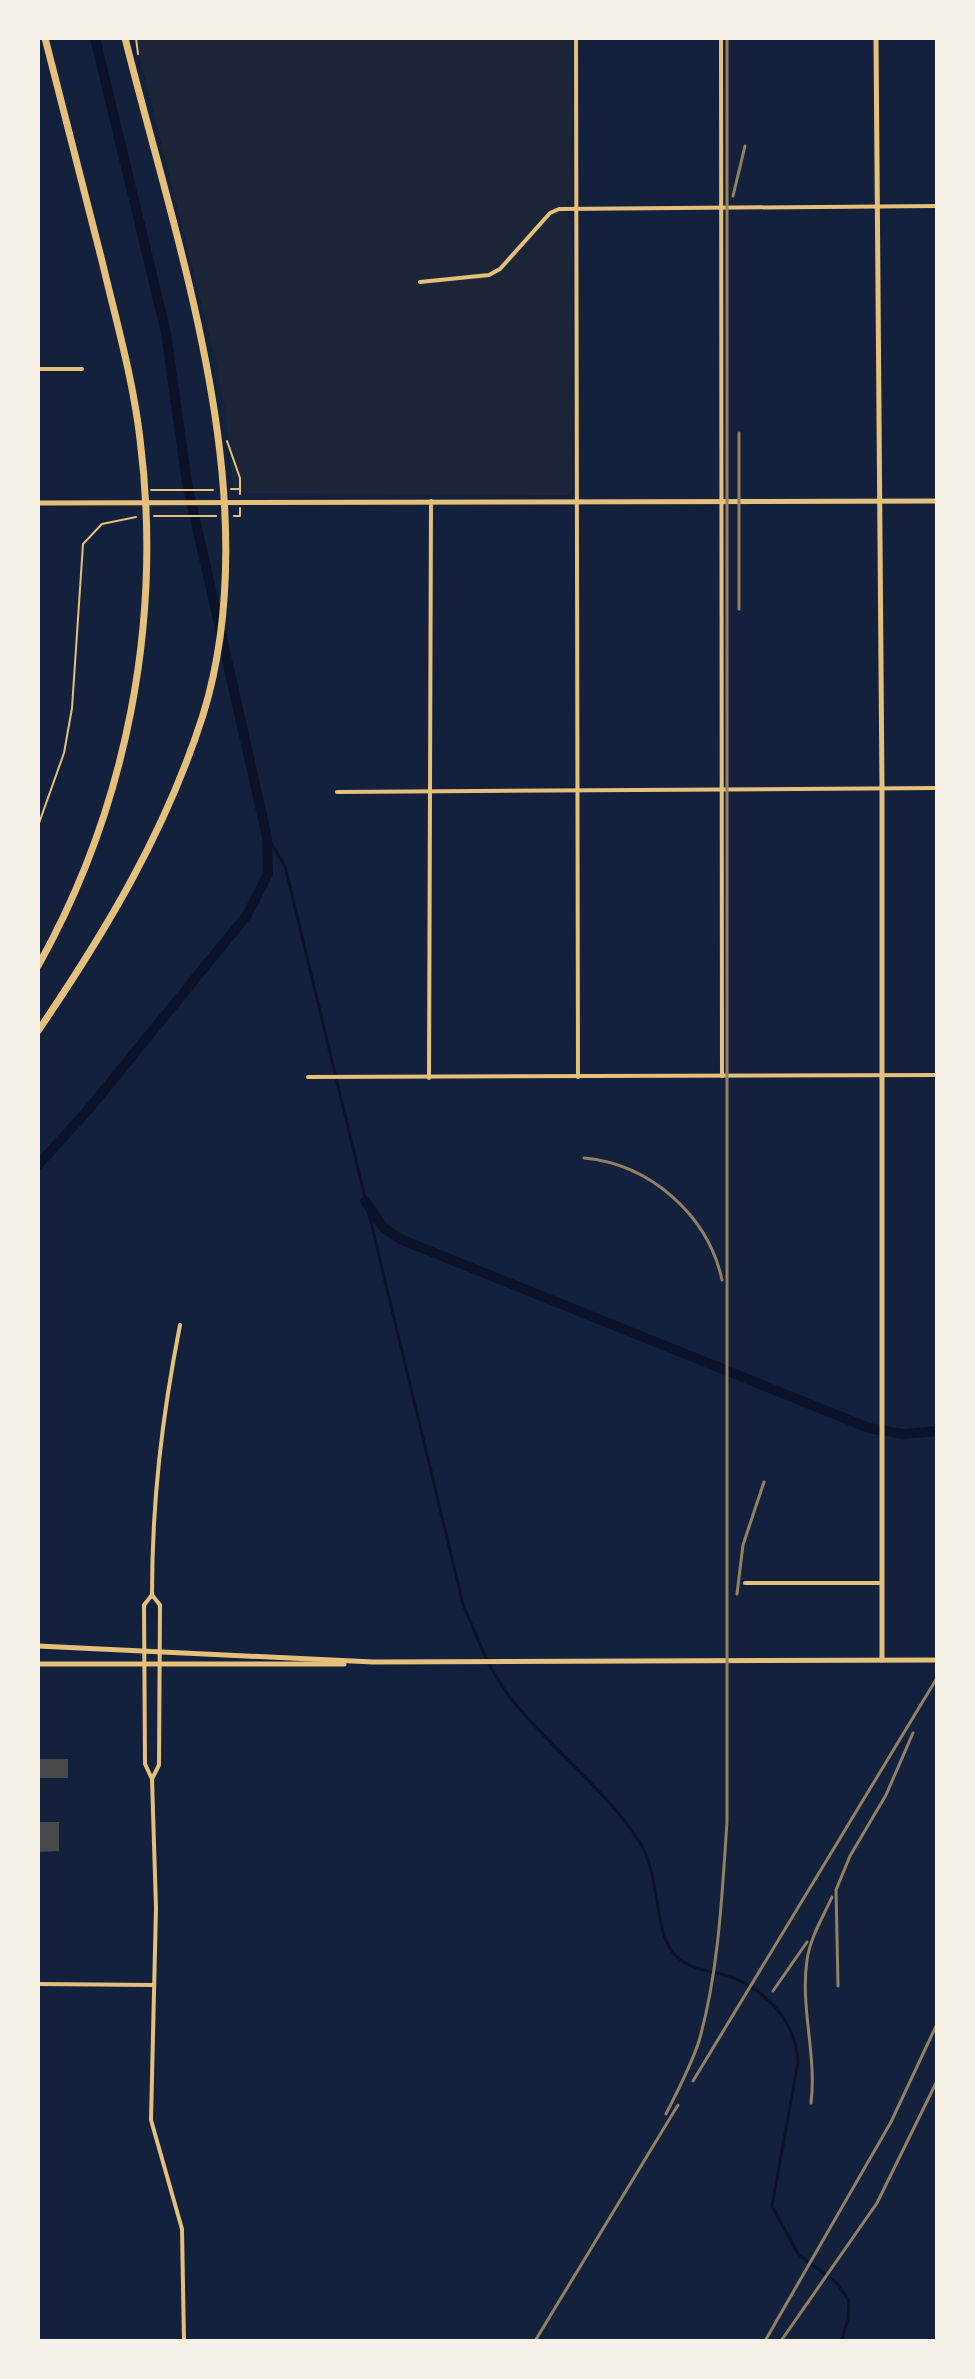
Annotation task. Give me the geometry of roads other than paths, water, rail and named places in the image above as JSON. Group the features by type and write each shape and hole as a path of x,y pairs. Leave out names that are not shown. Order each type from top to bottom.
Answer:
{"highway":[{"path":"38,966 76,890 109,799 135,691 145,592 145,486 133,392 45,38"},
{"path":"38,1031 122,903 150,850 203,714 215,666 225,579 225,502 213,398 125,38"}],"street":[{"path":"576,38 578,1077"},
{"path":"721,38 722,1076"},
{"path":"876,38 882,789 882,1660"},
{"path":"420,282 489,275 500,269 550,213 577,208 937,206"},
{"path":"38,369 82,369"},
{"path":"429,1078 431,501"},
{"path":"38,503 937,501"},
{"path":"337,792 937,788"},
{"path":"308,1077 937,1075"},
{"path":"180,1325 160,1437 152,1511 152,1595 144,1605 144,1665 145,1764 152,1779 154,1985 151,2120 182,2229 184,2341"},
{"path":"745,1583 882,1583"},
{"path":"152,1595 160,1605 159,1765 152,1779"},
{"path":"38,1646 373,1662"},
{"path":"38,1664 293,1666 373,1662 937,1660"},
{"path":"38,1984 154,1985"}],"waterway":[{"path":"38,1165 88,1110 247,915 268,874 267,837 187,483 166,333 95,38"},
{"path":"267,837 285,866 463,1604 489,1664 509,1696 609,1802 639,1841 651,1870 663,1932 675,1955 694,1967 744,1983 768,2000 786,2022 798,2062 772,2206 798,2254 837,2283 849,2301 848,2320 841,2341"},
{"path":"365,1201 384,1228 400,1239 869,1428 903,1434 937,1431"}],"railway":[{"path":"666,2114 692,2060 706,2014 719,1932 727,1822 727,38"},
{"path":"733,196 745,146"},
{"path":"739,433 739,609"},
{"path":"584,1158 631,1170 672,1197 690,1214 704,1234 722,1280"},
{"path":"737,1594 743,1545 764,1482"},
{"path":"693,2081 937,1678"},
{"path":"838,1986 836,1890 850,1856 886,1795 913,1733"},
{"path":"811,2103 812,2067 805,1978 814,1936 832,1897"},
{"path":"773,1991 807,1942"},
{"path":"765,2341 891,2122 937,2024"},
{"path":"781,2341 877,2203 937,2081"},
{"path":"535,2341 678,2105"}]}
